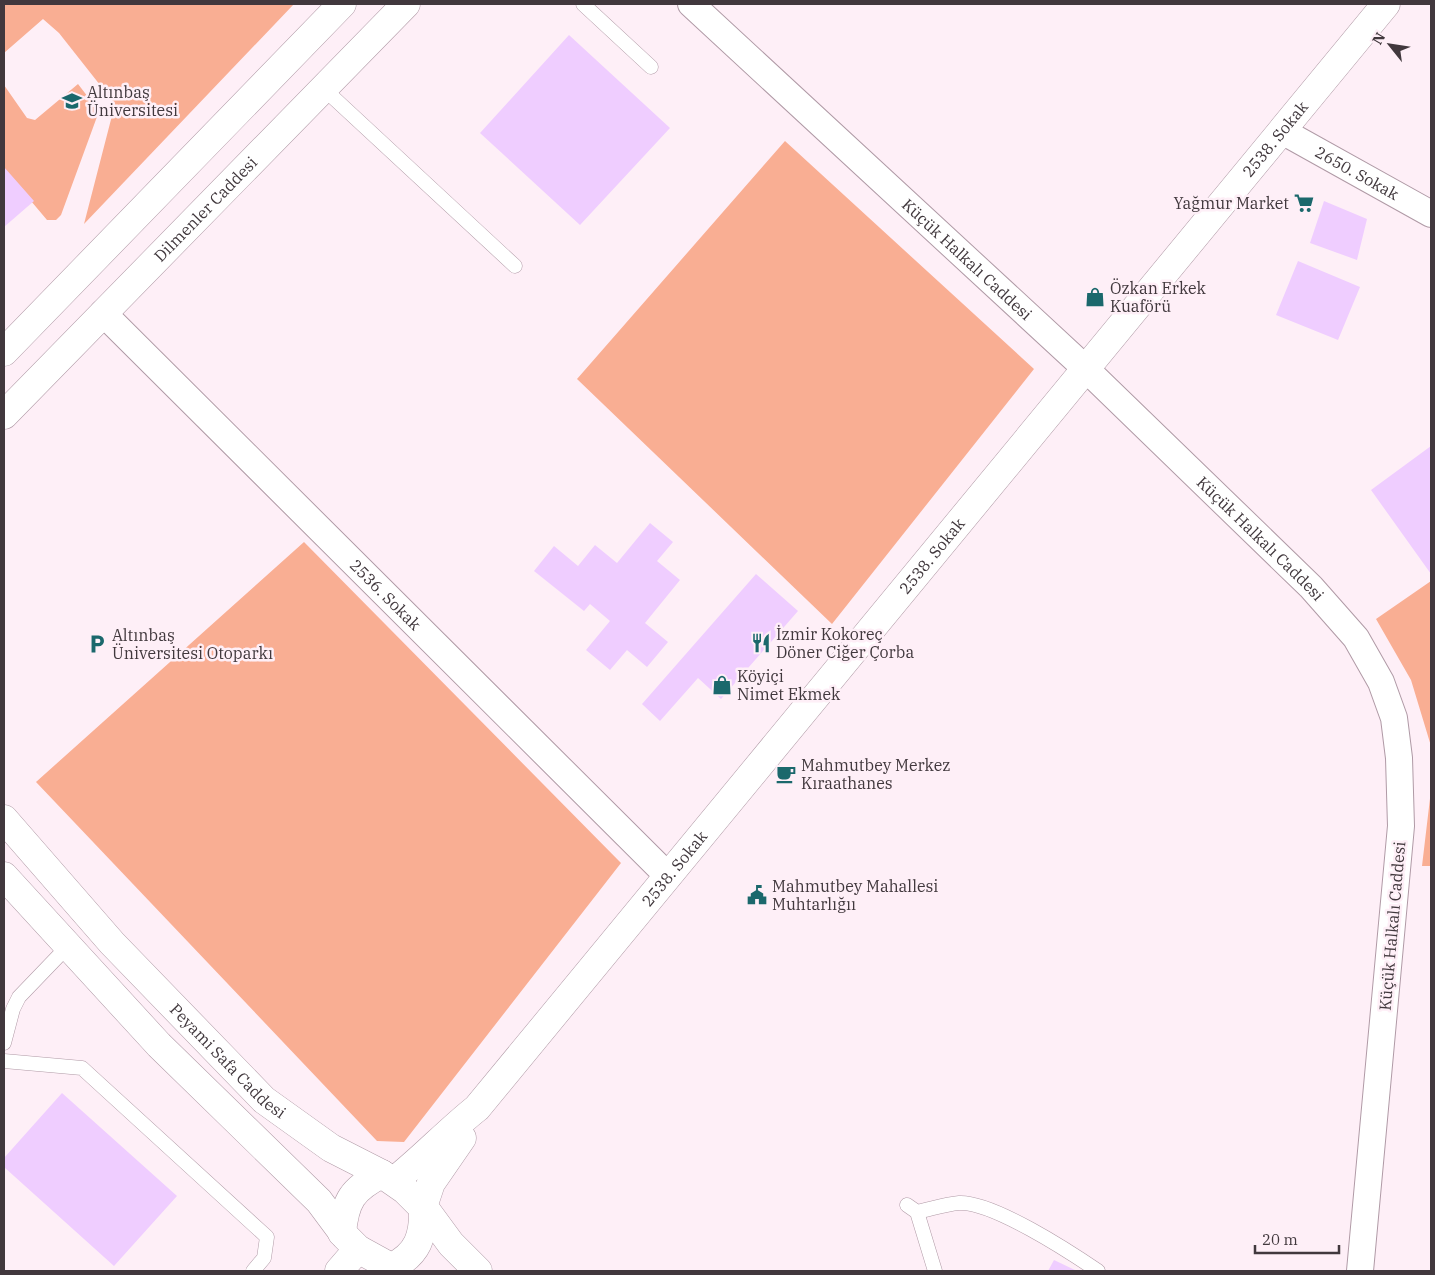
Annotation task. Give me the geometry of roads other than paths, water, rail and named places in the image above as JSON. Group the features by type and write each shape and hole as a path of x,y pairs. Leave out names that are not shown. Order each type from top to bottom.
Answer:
{"street":[{"path":"4,352 342,4"},
{"name":"Dilmenler Caddesi","path":"4,415 406,4"},
{"name":"Küçük Halkalı Caddesi","path":"692,4 1086,369 1311,588 1356,638 1381,682 1394,718 1399,758 1401,826 1360,1271"},
{"name":"2538. Sokak","path":"478,1108 1386,4"},
{"name":"2650. Sokak","path":"1282,131 1431,214"},
{"name":"2536. Sokak","path":"103,313 668,876"},
{"name":"Peyami Safa Caddesi","path":"4,819 112,943 264,1100 330,1148 388,1178 423,1208 451,1244 478,1271"},
{"path":"4,876 159,1045 319,1201 350,1241 395,1269 416,1247 424,1224 423,1208 431,1183 470,1127 478,1108"},
{"path":"339,1271 350,1241 344,1214 348,1201 366,1182 388,1178 424,1156 453,1127 478,1108"}],"lane":[{"path":"582,4 651,67"},
{"path":"323,88 514,266"},
{"path":"4,1043 13,1009 19,997 68,946"},
{"path":"4,1061 82,1068 267,1237 264,1258 252,1271"},
{"path":"935,1271 912,1208 960,1203 989,1210 1063,1247 1098,1271"}],"place":[{"name":"Altınbaş Üniversitesi","path":"72,101"},
{"name":"Yağmur Market","path":"1304,203"},
{"name":"Özkan Erkek Kuaförü","path":"1095,297"},
{"name":"İzmir Kokoreç Döner Ciğer Çorba","path":"761,643"},
{"name":"Altınbaş Üniversitesi Otoparkı","path":"97,644"},
{"name":"Köyiçi Nimet Ekmek","path":"722,685"},
{"name":"Mahmutbey Merkez Kıraathanes","path":"786,774"},
{"name":"Mahmutbey Mahallesi Muhtarlığıı","path":"757,895"}]}
